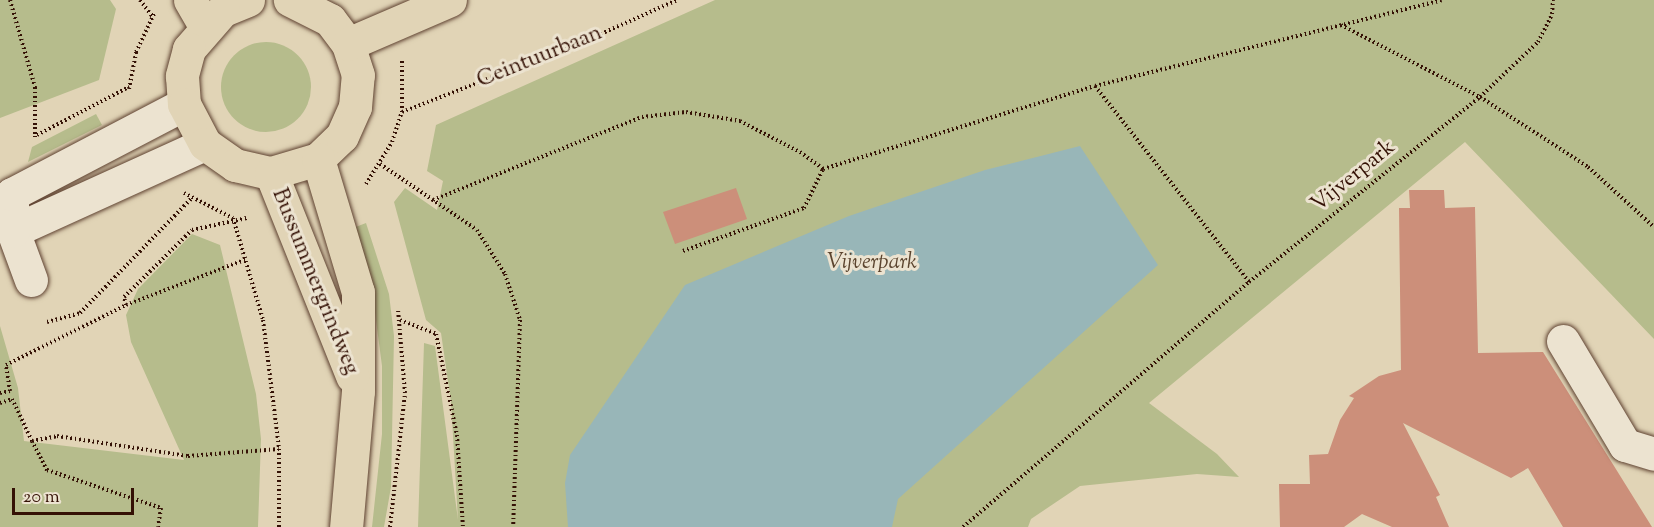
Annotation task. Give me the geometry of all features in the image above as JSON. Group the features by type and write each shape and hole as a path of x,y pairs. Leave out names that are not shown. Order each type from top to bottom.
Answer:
{"main road":[{"path":"247,0 224,10 197,13 187,58 184,104 205,144 235,165 271,173 318,159 342,136 356,107 358,75 348,44 330,20 305,4 290,0"},
{"path":"348,44 450,0"},
{"name":"Bussummergrindweg","path":"318,159 358,292 358,391 346,527"},
{"name":"Bussummergrindweg","path":"271,173 358,391"}],"lane":[{"path":"31,280 14,231 12,194 184,104"},
{"path":"14,231 205,144"},
{"path":"1563,341 1625,445 1654,454"}],"path":[{"path":"10,0 35,87 35,137"},
{"path":"140,0 152,16"},
{"name":"Ceintuurbaan","path":"402,112 576,45 677,0"},
{"path":"682,250 804,208 823,169 1095,86 1442,0"},
{"name":"Vijverpark","path":"963,527 1250,282 1480,97 1538,42 1552,14 1553,0"},
{"path":"1340,24 1480,97 1588,167 1654,227"},
{"path":"1095,86 1250,282"},
{"path":"433,200 642,117 686,112 740,121 800,152 823,169"},
{"path":"362,189 380,164 477,230 505,274 520,320 513,527"},
{"path":"47,322 80,313 191,199"},
{"path":"126,305 124,297 192,230 233,218 247,259 263,320 279,449 279,527"},
{"path":"0,393 10,391 6,365 126,305 133,298 247,259"},
{"path":"400,320 436,334 457,435 463,527"},
{"path":"0,403 12,399 47,470 161,508 158,527"},
{"path":"32,441 57,436 188,456 279,449"}],"green space":[{"path":"0,0 110,0 116,9 99,80 0,118"},
{"name":"Vijverpark","path":"715,0 1654,0 1654,339 1465,142 1149,403 1217,454 1239,477 1197,474 1080,486 1031,519 1028,527 418,527 424,343 435,346 458,520 451,402 441,333 426,320 394,202 405,188 437,210 443,181 427,171 436,125"},
{"path":"257,42 275,42 291,49 304,62 311,78 311,96 304,112 291,125 275,132 257,132 241,125 228,112 221,96 221,78 228,62 241,49"},
{"path":"96,114 102,125 28,162 32,147"},
{"path":"366,223 389,294 394,336 391,487 384,527 372,527 382,434 382,366 374,305 353,228"},
{"path":"192,234 220,245 256,394 261,439 258,527 0,527 0,326 18,388 24,441 184,460 131,342 126,315 138,289"}],"water":[{"path":"1080,146 1158,265 898,499 892,527 568,527 565,483 570,455 685,285 849,216 985,170"}],"building":[{"path":"736,188 747,219 675,244 663,212"},
{"path":"1409,190 1444,190 1445,208 1475,207 1478,353 1543,352 1652,527 1563,527 1528,468 1511,478 1403,423 1440,495 1436,497 1449,527 1392,527 1362,514 1344,527 1280,527 1279,484 1310,484 1309,455 1328,454 1340,420 1354,398 1349,396 1379,376 1401,370 1399,208 1410,208"}]}
